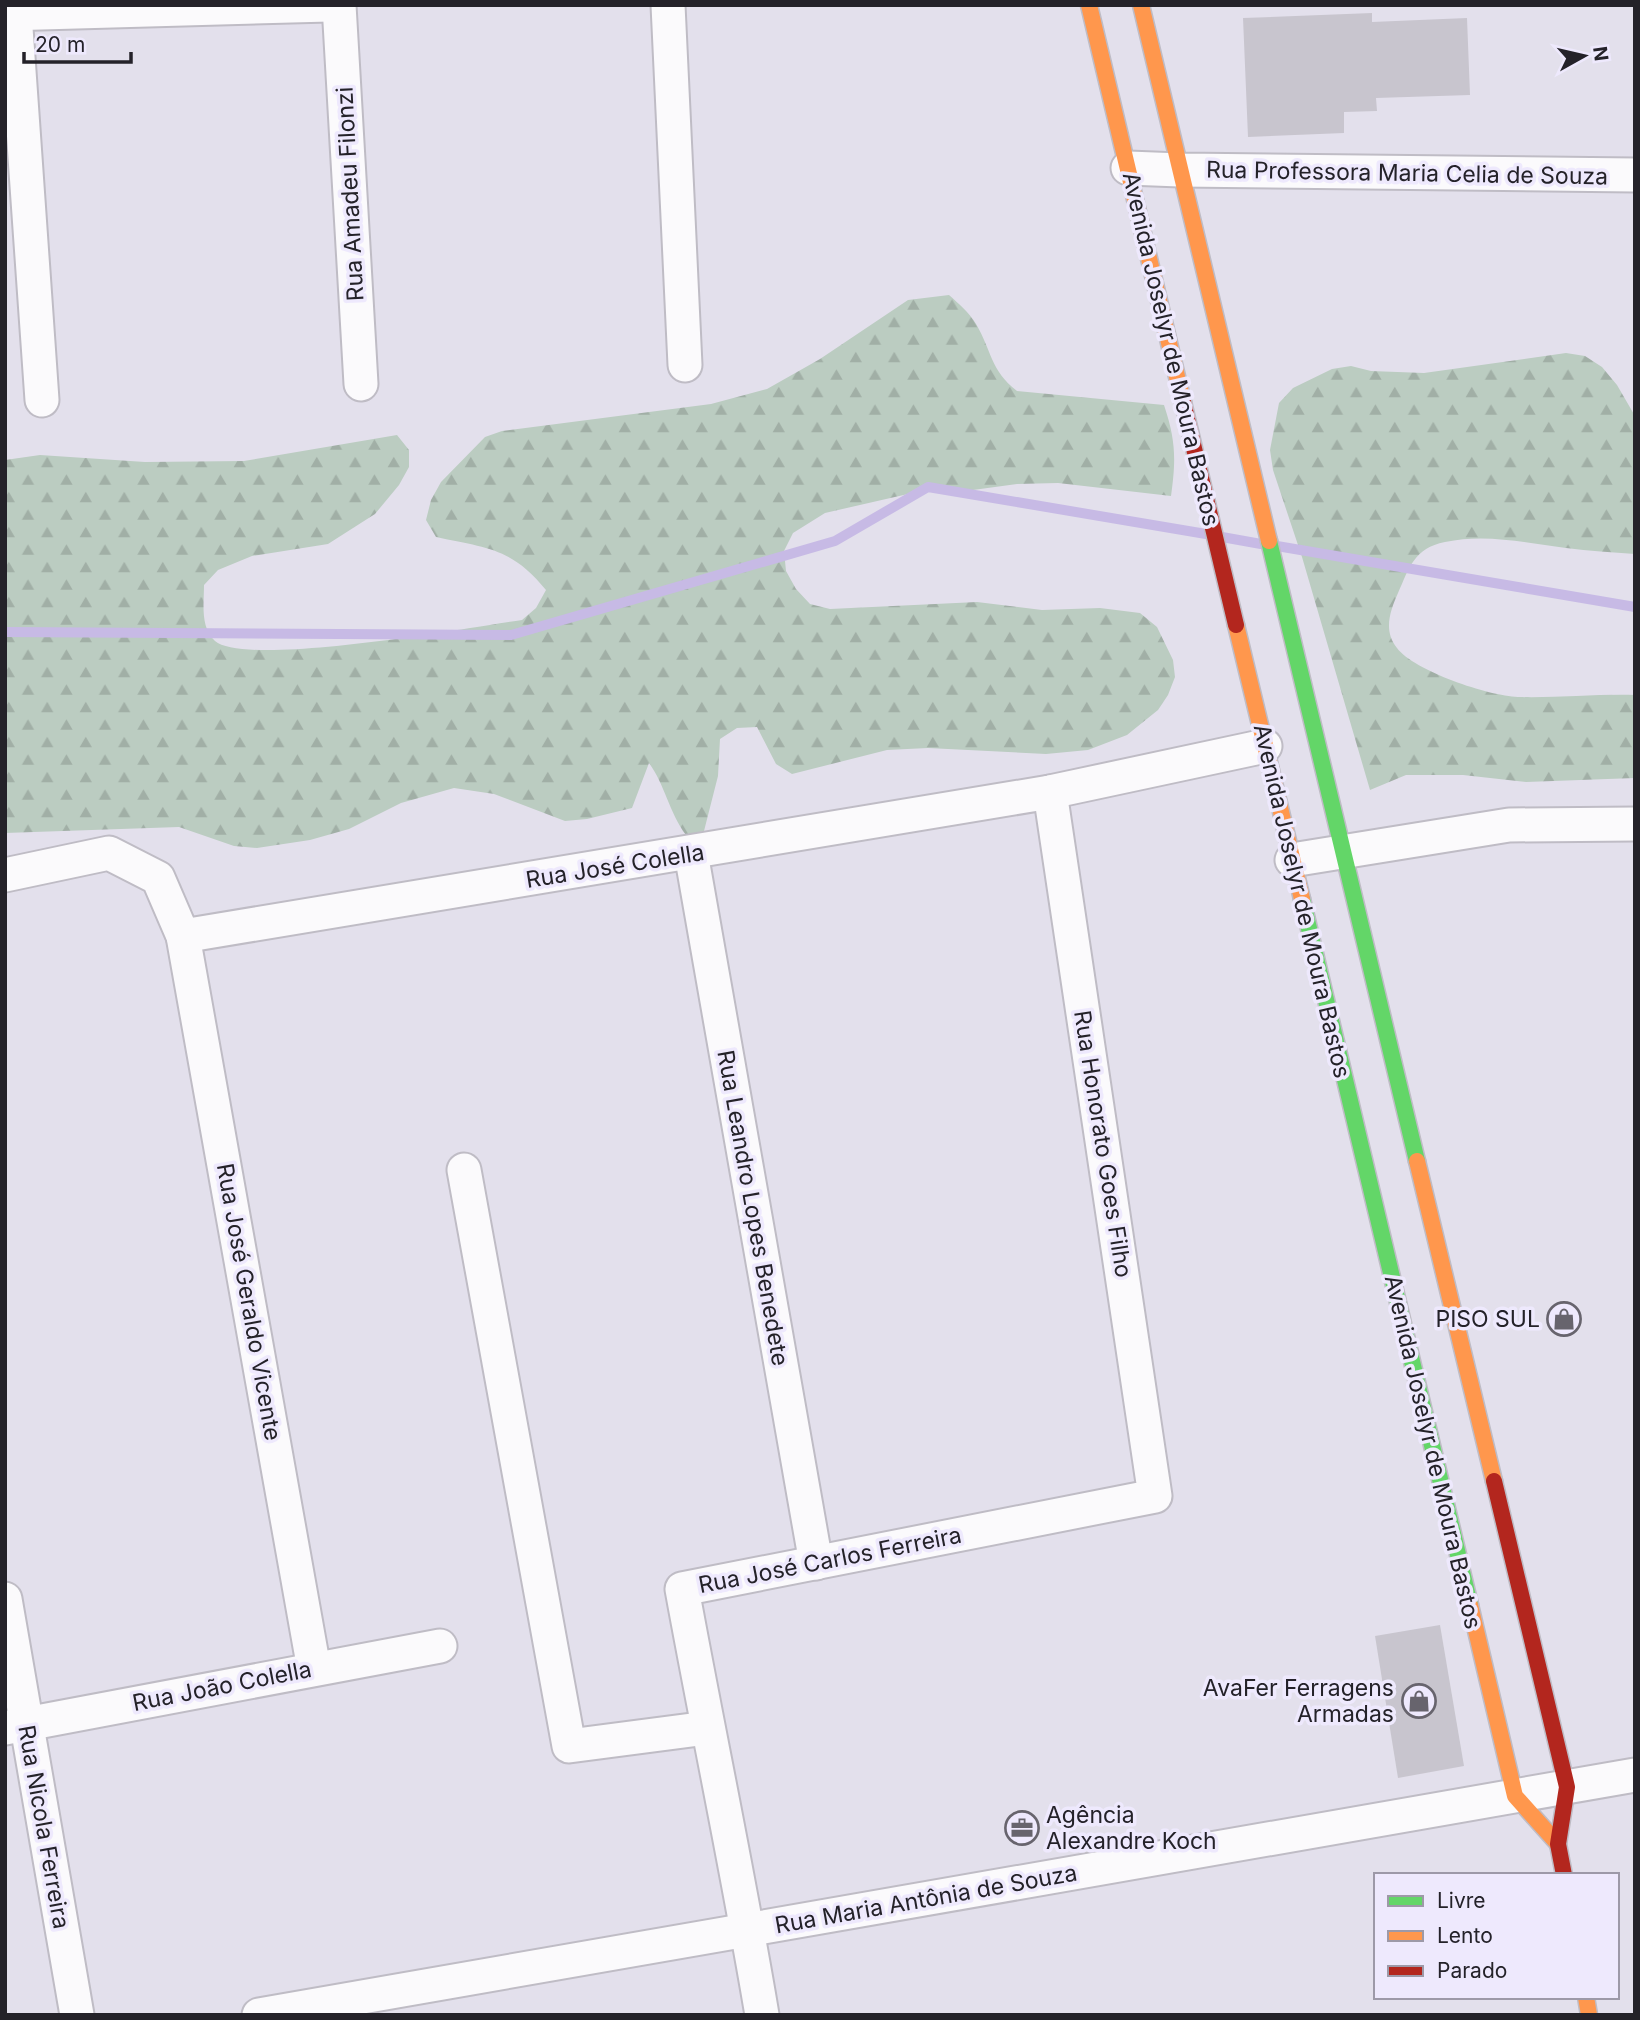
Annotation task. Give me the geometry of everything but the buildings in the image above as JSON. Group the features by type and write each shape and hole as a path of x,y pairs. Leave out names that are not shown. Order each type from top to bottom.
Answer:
{"main road":[{"name":"Avenida Joselyr de Moura Bastos","path":"1089,5 1292,860 1383,1212 1515,1796"},
{"path":"1141,5 1343,850 1420,1202 1567,1787 1558,1844 1563,1873"},
{"path":"1515,1796 1558,1844"}],"street":[{"path":"42,400 10,14 329,5"},
{"name":"Rua Amadeu Filonzi","path":"338,5 360,384"},
{"path":"668,5 685,365"},
{"name":"Rua Professora Maria Celia de Souza","path":"1128,168 1635,175"},
{"name":"Rua José Colella","path":"183,936 1050,792 1265,746"},
{"name":"Rua Honorato Goes Filho","path":"1050,792 1156,1496"},
{"path":"1292,860 1509,825 1635,824"},
{"path":"5,875 109,853 158,878 183,936"},
{"name":"Rua Leandro Lopes Benedete","path":"691,853 816,1563"},
{"name":"Rua José Geraldo Vicente","path":"183,936 314,1669"},
{"path":"464,1171 569,1746 707,1728"},
{"name":"Rua José Carlos Ferreira","path":"762,2015 682,1589 1156,1496"},
{"name":"Rua Nicola Ferreira","path":"5,1599 16,1726 77,2015"},
{"name":"Rua João Colella","path":"16,1726 440,1646"},
{"name":"Rua Maria Antônia de Souza","path":"259,2015 1635,1775"}],"green space":[{"path":"949,295 973,320 996,368 1017,391 1164,405 1174,450 1171,496 1058,483 1017,484 951,493 921,491 825,513 793,533 784,551 786,571 796,589 810,604 830,609 977,602 1042,610 1100,608 1140,613 1157,627 1173,660 1175,677 1158,710 1127,735 1088,750 1046,754 928,748 887,750 792,774 776,764 757,727 737,728 720,739 718,776 704,831 686,835 649,763 632,808 587,819 565,821 494,794 454,788 401,803 349,829 310,840 257,848 234,846 179,827 5,833 5,460 40,455 145,462 244,461 397,435 409,450 409,467 399,485 375,514 328,544 252,556 218,570 204,585 204,615 210,635 215,641 235,648 313,648 411,637 522,620 536,608 546,590 533,576 509,557 497,552 436,537 426,520 431,500 441,482 485,437 502,431 711,404 767,389 820,359 908,300"},
{"path":"1566,353 1585,356 1602,367 1617,385 1635,416 1635,554 1476,538 1435,545 1419,554 1406,575 1390,614 1390,635 1397,648 1419,665 1453,681 1505,696 1635,695 1635,778 1526,782 1463,775 1406,775 1370,790 1302,557 1273,470 1270,450 1279,403 1293,388 1332,369 1351,366 1371,371 1424,373"}],"waterway":[{"path":"5,632 511,635 835,541 928,487 1206,534"},
{"path":"1222,537 1261,544"},
{"path":"1277,546 1635,607"}],"traffic: fast":[{"path":"1269,541 1417,1161"},
{"path":"1302,899 1470,1605"}],"traffic: slow":[{"path":"1089,5 1183,402"},
{"path":"1141,5 1269,541"},
{"path":"1236,625 1302,899"},
{"path":"1417,1161 1494,1481"},
{"path":"1470,1605 1515,1796 1558,1844"},
{"path":"1586,1999 1589,2015"}],"traffic: jam":[{"path":"1183,402 1236,625"},
{"path":"1494,1481 1567,1787 1558,1844 1564,1873"}],"place":[{"name":"PISO SUL","path":"1564,1319"},
{"name":"AvaFer Ferragens Armadas","path":"1419,1701"},
{"name":"Agência Alexandre Koch","path":"1022,1828"}]}
